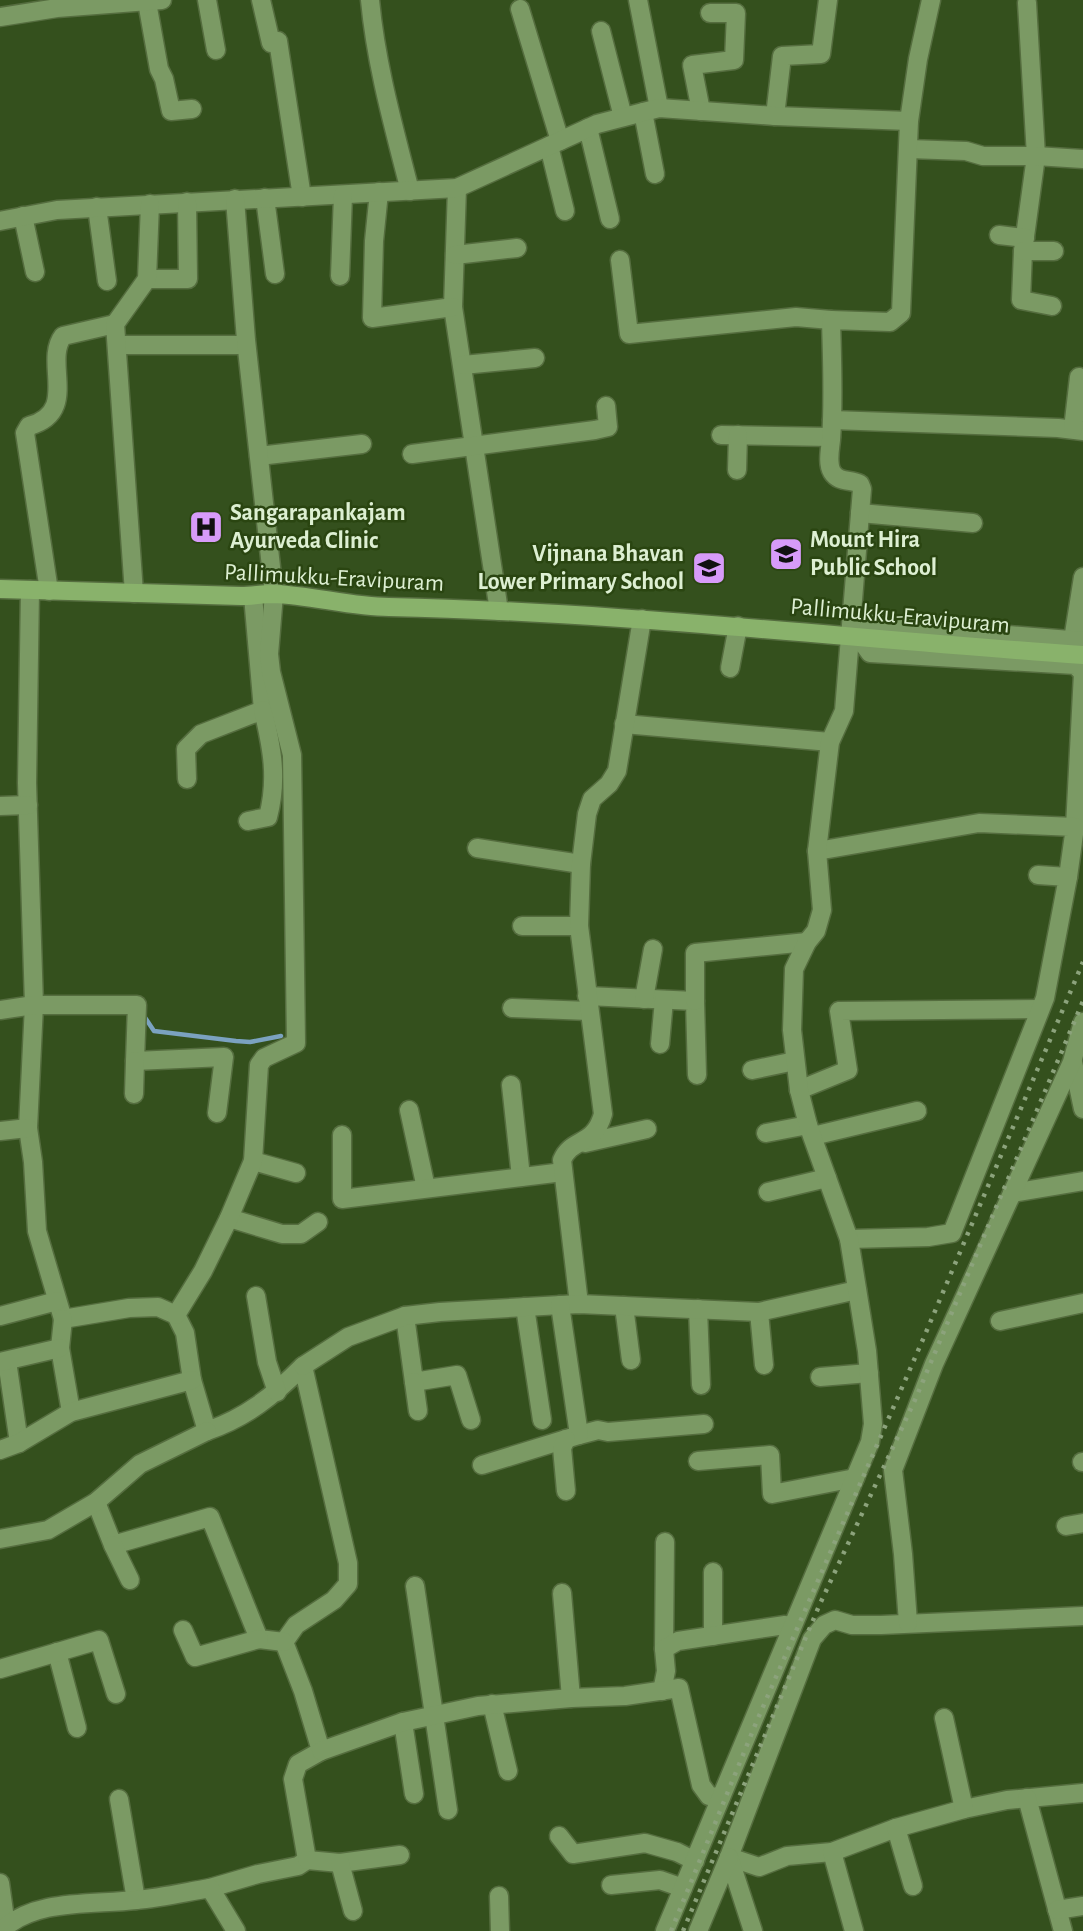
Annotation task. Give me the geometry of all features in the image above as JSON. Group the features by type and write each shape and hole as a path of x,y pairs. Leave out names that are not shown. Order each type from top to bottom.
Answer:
{"main road":[{"name":"Pallimukku-Eravipuram","path":"0,589 253,596 274,594 387,607 642,619 859,638"}],"street":[{"path":"207,0 216,50"},
{"path":"261,0 271,43 278,41 302,197"},
{"path":"370,0 386,95 410,191"},
{"path":"638,0 651,110 655,174"},
{"path":"775,116 782,56 821,54 828,0"},
{"path":"621,260 629,334 796,317 890,322 901,313 909,121 918,59 931,0"},
{"path":"0,17 85,3 155,1 159,69 164,79 170,111 192,109"},
{"path":"1027,2 1036,156 1024,244 1021,300 1052,306"},
{"path":"520,9 554,143 565,211"},
{"path":"701,111 692,65 734,60 736,13 710,13"},
{"path":"601,31 623,117"},
{"path":"0,221 57,210 97,207 457,188 588,128 651,110 909,121"},
{"path":"588,128 610,219"},
{"path":"909,149 966,151 983,156 1083,159"},
{"path":"457,188 453,307 499,611"},
{"path":"379,192 374,241 372,318 453,307"},
{"path":"340,276 343,195"},
{"path":"265,198 275,274"},
{"path":"176,1315 203,1271 229,1219 253,1161 259,1065 264,1058 296,1044 292,755 269,654 274,594 246,345 235,199"},
{"path":"146,279 188,279 187,202"},
{"path":"134,593 115,324 146,279 150,204"},
{"path":"97,207 107,281"},
{"path":"23,216 35,272"},
{"path":"999,235 1054,251"},
{"path":"455,255 517,248"},
{"path":"665,1931 870,1442 873,1424 869,1373 849,1239 799,1090 792,1030 794,969 807,942 816,931 822,910 817,851 830,742 844,710 859,638 860,484 840,480 829,466 832,429 831,320"},
{"path":"49,591 25,433 29,426 42,422 55,404 59,392 56,360 58,343 63,335 115,324"},
{"path":"117,345 246,345"},
{"path":"463,365 535,358"},
{"path":"737,470 730,435 832,429 1078,430 1079,377"},
{"path":"412,454 608,427 606,406"},
{"path":"259,456 362,444"},
{"path":"860,513 973,523"},
{"path":"859,638 871,624 1080,645 1083,577"},
{"path":"30,590 28,805 34,1005 28,1128 37,1231 63,1319 60,1348 71,1412"},
{"path":"248,821 268,817 275,793 273,753 264,710 253,596"},
{"path":"579,1304 562,1160 566,1151 593,1136 603,1114 579,926 581,864 587,814 592,799 609,784 617,771 642,619"},
{"path":"730,668 738,626"},
{"path":"849,1239 928,1237 952,1233 1045,998 1075,827 1083,673 1075,665 870,653 859,638"},
{"path":"187,779 186,749 201,734 264,710"},
{"path":"624,724 830,742"},
{"path":"0,806 28,805"},
{"path":"817,851 979,823 1075,827"},
{"path":"477,848 581,864"},
{"path":"1038,875 1068,877"},
{"path":"522,926 579,926"},
{"path":"697,1075 695,953 807,942"},
{"path":"644,999 653,949"},
{"path":"512,1007 644,999 695,1001"},
{"path":"660,1044 664,1000"},
{"path":"0,1010 34,1005 137,1005 134,1094"},
{"path":"799,1090 848,1070 839,1011 1040,1009"},
{"path":"1082,1026 1078,1061 1083,1109"},
{"path":"135,1061 224,1057 217,1113"},
{"path":"752,1069 794,1061"},
{"path":"908,1623 904,1554 893,1470 934,1364 1012,1193 1078,1061"},
{"path":"511,1085 521,1177"},
{"path":"409,1110 426,1188"},
{"path":"766,1133 811,1131 917,1111"},
{"path":"0,1131 28,1128"},
{"path":"581,1143 647,1129"},
{"path":"342,1135 342,1199 563,1172"},
{"path":"253,1161 296,1173"},
{"path":"768,1192 827,1178"},
{"path":"1012,1193 1083,1181"},
{"path":"229,1219 282,1234 301,1234 318,1222"},
{"path":"0,1539 48,1530 96,1502 140,1464 233,1421 276,1392 303,1366 348,1337 405,1316 579,1304 759,1312 857,1290"},
{"path":"256,1296 267,1362 276,1392"},
{"path":"0,1316 57,1301"},
{"path":"1000,1321 1083,1303"},
{"path":"559,1305 573,1437"},
{"path":"624,1306 631,1360"},
{"path":"63,1319 129,1308 158,1307 176,1315 185,1333 192,1380 207,1431"},
{"path":"525,1307 542,1419"},
{"path":"698,1309 701,1385"},
{"path":"759,1312 764,1365"},
{"path":"405,1316 418,1411"},
{"path":"19,1443 4,1362 60,1348"},
{"path":"285,1642 296,1625 334,1600 348,1584 348,1563 303,1366"},
{"path":"820,1377 869,1373"},
{"path":"414,1382 457,1375 471,1420"},
{"path":"0,1450 19,1443 71,1412 192,1380"},
{"path":"482,1465 598,1430 608,1432 704,1424"},
{"path":"565,1491 562,1448 573,1437"},
{"path":"698,1461 771,1455 772,1494 855,1478"},
{"path":"96,1502 130,1580"},
{"path":"113,1545 210,1517 259,1639"},
{"path":"662,1691 666,1671 665,1542"},
{"path":"713,1572 713,1636"},
{"path":"415,1586 432,1716 448,1810"},
{"path":"562,1593 571,1698"},
{"path":"698,1931 812,1639 824,1625 835,1620 852,1625 1083,1616"},
{"path":"664,1649 678,1641 785,1625 792,1627"},
{"path":"183,1630 195,1657 259,1639 285,1642"},
{"path":"0,1670 99,1640 116,1694"},
{"path":"285,1642 321,1751"},
{"path":"57,1652 77,1728"},
{"path":"307,1860 293,1779 298,1764 321,1751 403,1722 492,1704 625,1696 679,1688 701,1785 709,1797 721,1797"},
{"path":"492,1704 509,1771"},
{"path":"944,1718 964,1809"},
{"path":"403,1722 414,1794"},
{"path":"729,1857 759,1867 787,1856 832,1852 896,1828 964,1809 1027,1798 1083,1793"},
{"path":"1027,1798 1063,1931"},
{"path":"119,1799 136,1900"},
{"path":"896,1828 913,1886"},
{"path":"559,1836 573,1854 645,1843 677,1852 695,1861"},
{"path":"832,1852 854,1931"},
{"path":"0,1883 4,1928 36,1911 80,1902 136,1900 211,1888 258,1874 299,1866 307,1860 340,1863 400,1855"},
{"path":"729,1857 753,1931"},
{"path":"340,1863 353,1911"},
{"path":"611,1885 660,1881 683,1888"},
{"path":"211,1888 236,1931"},
{"path":"499,1896 500,1931"},
{"path":"1057,1910 1083,1906"}],"waterway":[{"path":"142,1013 154,1031 250,1042 281,1036"}],"railway":[{"path":"671,1931 756,1723 1083,962"},
{"path":"683,1931 819,1606 915,1400 1083,1001"}],"place":[{"name":"Sangarapankajam Ayurveda Clinic","path":"206,527"},
{"name":"Mount Hira Public School","path":"786,554"},
{"name":"Vijnana Bhavan Lower Primary School","path":"709,568"}]}
